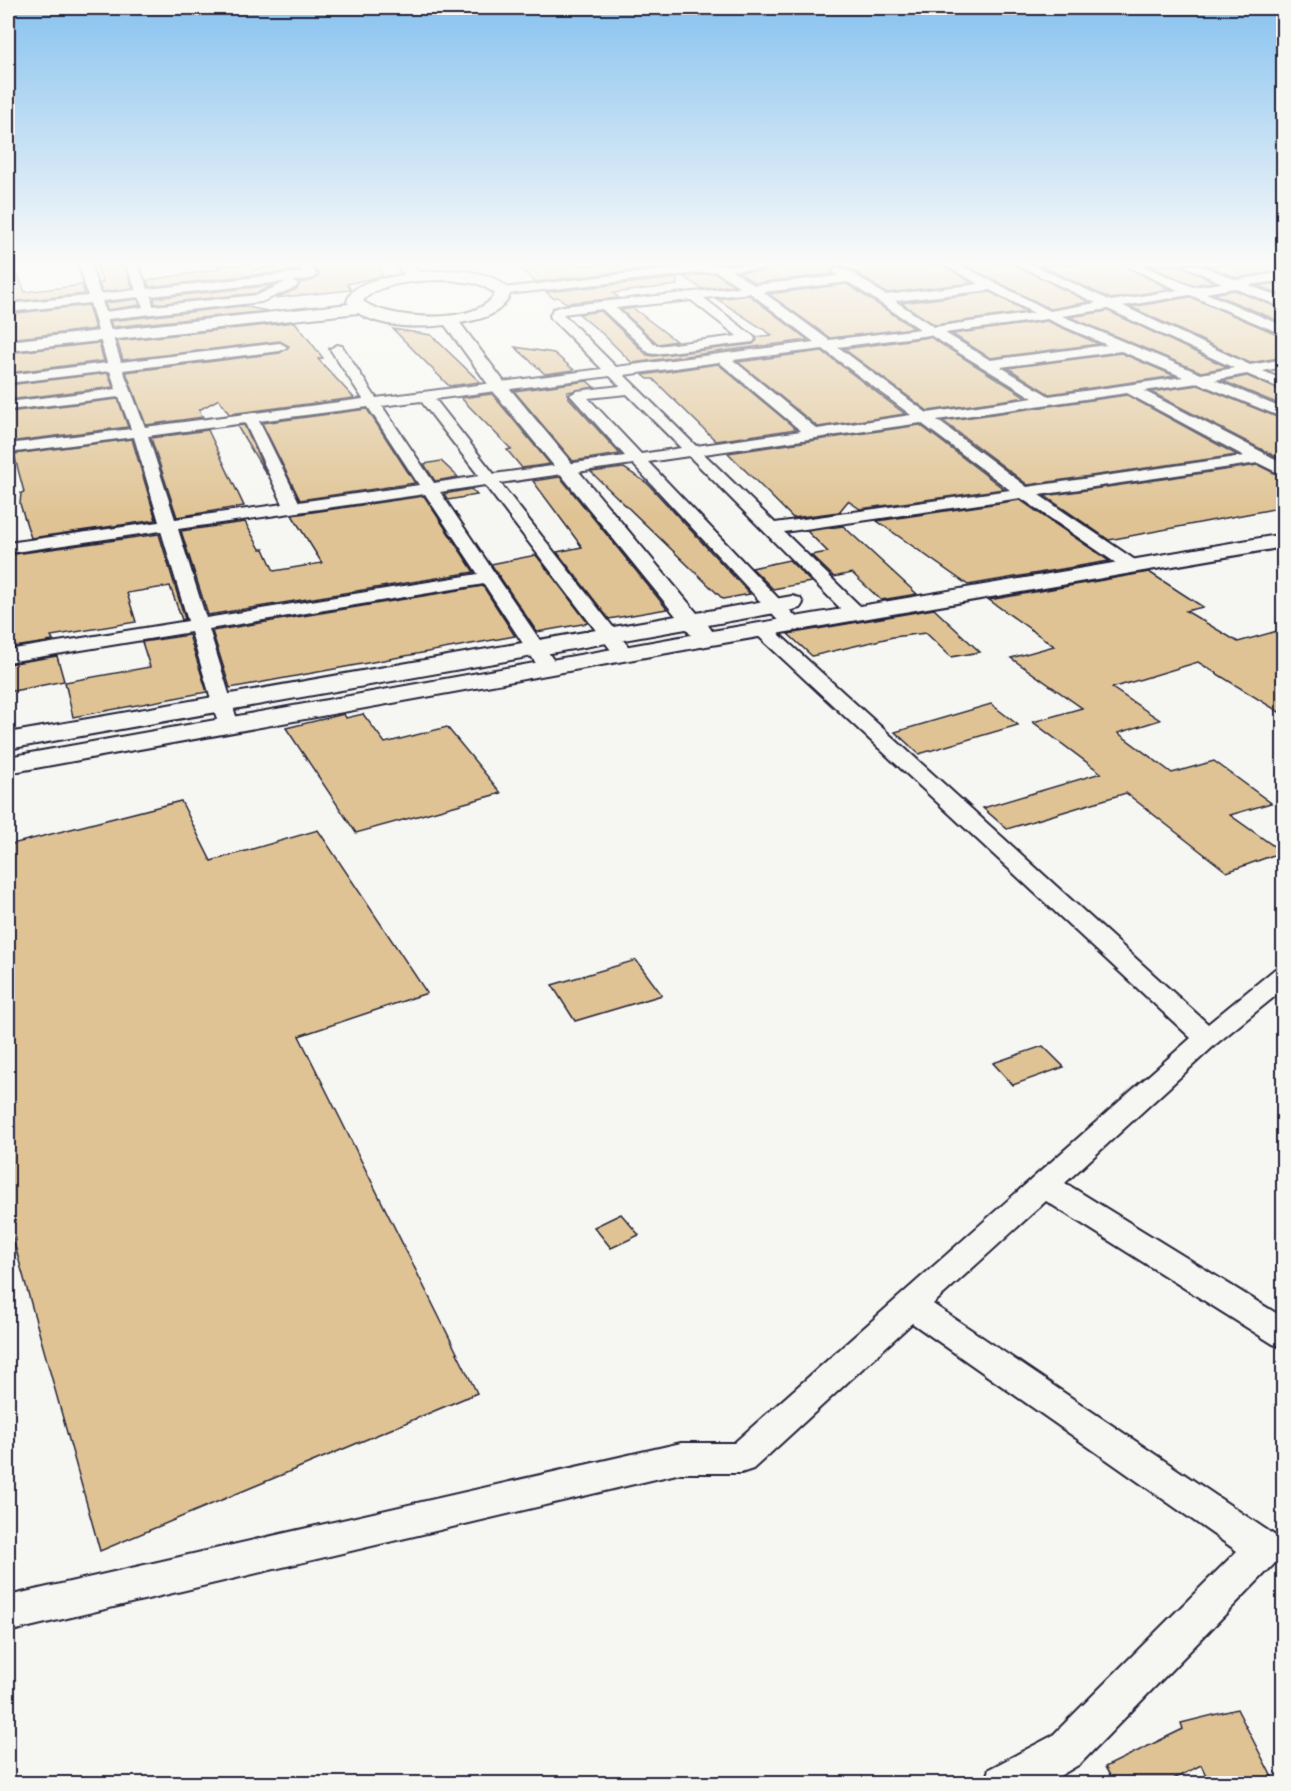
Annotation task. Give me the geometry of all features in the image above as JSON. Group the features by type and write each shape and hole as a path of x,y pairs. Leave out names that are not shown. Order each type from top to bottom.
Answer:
{"street":[{"path":"110,349 140,433 166,527 226,715"},
{"path":"8,379 266,349"},
{"path":"337,349 541,657"},
{"path":"471,349 499,387 706,639"},
{"path":"591,349 856,613"},
{"path":"642,368 640,358 654,350 666,349"},
{"path":"8,449 797,349"},
{"path":"831,349 1023,492 1132,566"},
{"path":"961,349 1046,400"},
{"path":"987,364 1110,349"},
{"path":"1127,349 1284,414"},
{"path":"1201,349 1284,386"},
{"path":"722,358 813,434"},
{"path":"8,548 1198,379 1284,363"},
{"path":"1130,388 1284,471"},
{"path":"632,389 577,395 792,624"},
{"path":"8,406 126,392"},
{"path":"425,396 624,654"},
{"path":"250,418 293,507"},
{"path":"772,529 1263,458"},
{"path":"8,765 226,715 541,657 610,634 1284,522"},
{"path":"541,657 624,654 1284,540"},
{"path":"8,656 487,578"},
{"path":"762,629 1207,1038"},
{"path":"8,741 226,715"},
{"path":"8,1614 681,1458 741,1458 1207,1038 1284,975"},
{"path":"1044,1185 1284,1335"},
{"path":"910,1305 1264,1549 1066,1750 1004,1784"}],"building":[{"path":"48,349 101,349 104,361 8,373 8,353"},
{"path":"119,349 217,349 123,360"},
{"path":"286,349 316,349 323,358 318,359 354,398 229,414 219,399 199,410 203,417 146,425 126,372 280,353"},
{"path":"412,349 445,349 480,382 449,386"},
{"path":"517,349 554,353 574,370 545,374"},
{"path":"618,349 640,349 647,355 715,349 742,349 632,363"},
{"path":"844,349 949,349 1026,397 928,411"},
{"path":"975,349 1063,349 990,358"},
{"path":"1145,349 1188,349 1227,367 1201,372"},
{"path":"1219,349 1284,349 1284,357 1250,363"},
{"path":"822,351 905,414 818,427 738,362"},
{"path":"1121,353 1175,376 1049,394 1008,368"},
{"path":"718,364 796,429 716,441 653,379 648,379 643,375"},
{"path":"108,373 113,387 8,400 8,385"},
{"path":"1247,376 1284,392 1284,406 1223,381"},
{"path":"587,381 594,387 567,392 568,397 620,454 573,461 514,391"},
{"path":"1198,385 1284,420 1284,461 1151,392"},
{"path":"492,394 550,464 522,468 507,450 511,449 461,398"},
{"path":"1127,395 1237,455 1028,485 943,421"},
{"path":"118,399 128,427 8,442 8,412"},
{"path":"367,409 415,483 300,500 262,423"},
{"path":"244,425 267,475 237,426"},
{"path":"920,425 1004,489 860,509 848,501 839,512 793,518 728,453"},
{"path":"208,430 244,506 177,517 151,438"},
{"path":"132,439 156,520 31,538 20,504 21,493 24,492 14,454"},
{"path":"441,461 458,477 435,481 424,464"},
{"path":"1258,465 1284,478 1284,507 1109,540 1045,496"},
{"path":"624,468 647,483 750,594 723,599 591,472"},
{"path":"560,477 667,609 609,619 557,552 582,547 533,481"},
{"path":"471,489 477,495 448,500 444,494"},
{"path":"424,496 474,572 208,615 181,531 245,522 260,549 264,549 274,571 322,563 292,515"},
{"path":"1020,500 1109,561 968,585 877,521"},
{"path":"843,526 917,594 881,600 852,573 834,577 811,555 828,552 807,531"},
{"path":"159,534 185,619 182,620 170,586 127,593 136,622 51,636 53,641 8,648 8,555"},
{"path":"536,555 588,623 537,632 491,564"},
{"path":"789,560 811,582 773,589 752,568"},
{"path":"1149,572 1203,607 1186,611 1238,642 1284,629 1284,715 1198,662 1112,688 1160,720 1118,733 1172,773 1214,761 1271,803 1230,815 1282,852 1227,872 1126,793 1007,829 983,808 1101,773 1033,722 1082,708 1011,658 1054,646 989,600"},
{"path":"483,586 515,636 230,688 212,631"},
{"path":"934,609 980,652 951,657 926,633 893,637 812,656 788,634"},
{"path":"189,635 207,692 73,717 65,682 150,667 142,642"},
{"path":"57,656 64,681 8,692 8,664"},
{"path":"991,704 1018,725 919,754 895,732"},
{"path":"344,714 346,718 363,714 385,743 447,727 501,793 356,833 286,728"},
{"path":"181,801 211,861 318,830 427,993 299,1036 477,1393 100,1551 8,1221 8,845"},
{"path":"636,960 662,995 575,1021 552,985"},
{"path":"1043,1046 1064,1067 1013,1085 993,1063"},
{"path":"621,1214 639,1235 611,1248 594,1227"},
{"path":"1237,1709 1273,1779 1253,1784 1210,1784 1201,1765 1164,1784 1115,1784 1105,1767 1183,1729 1181,1723"}]}
